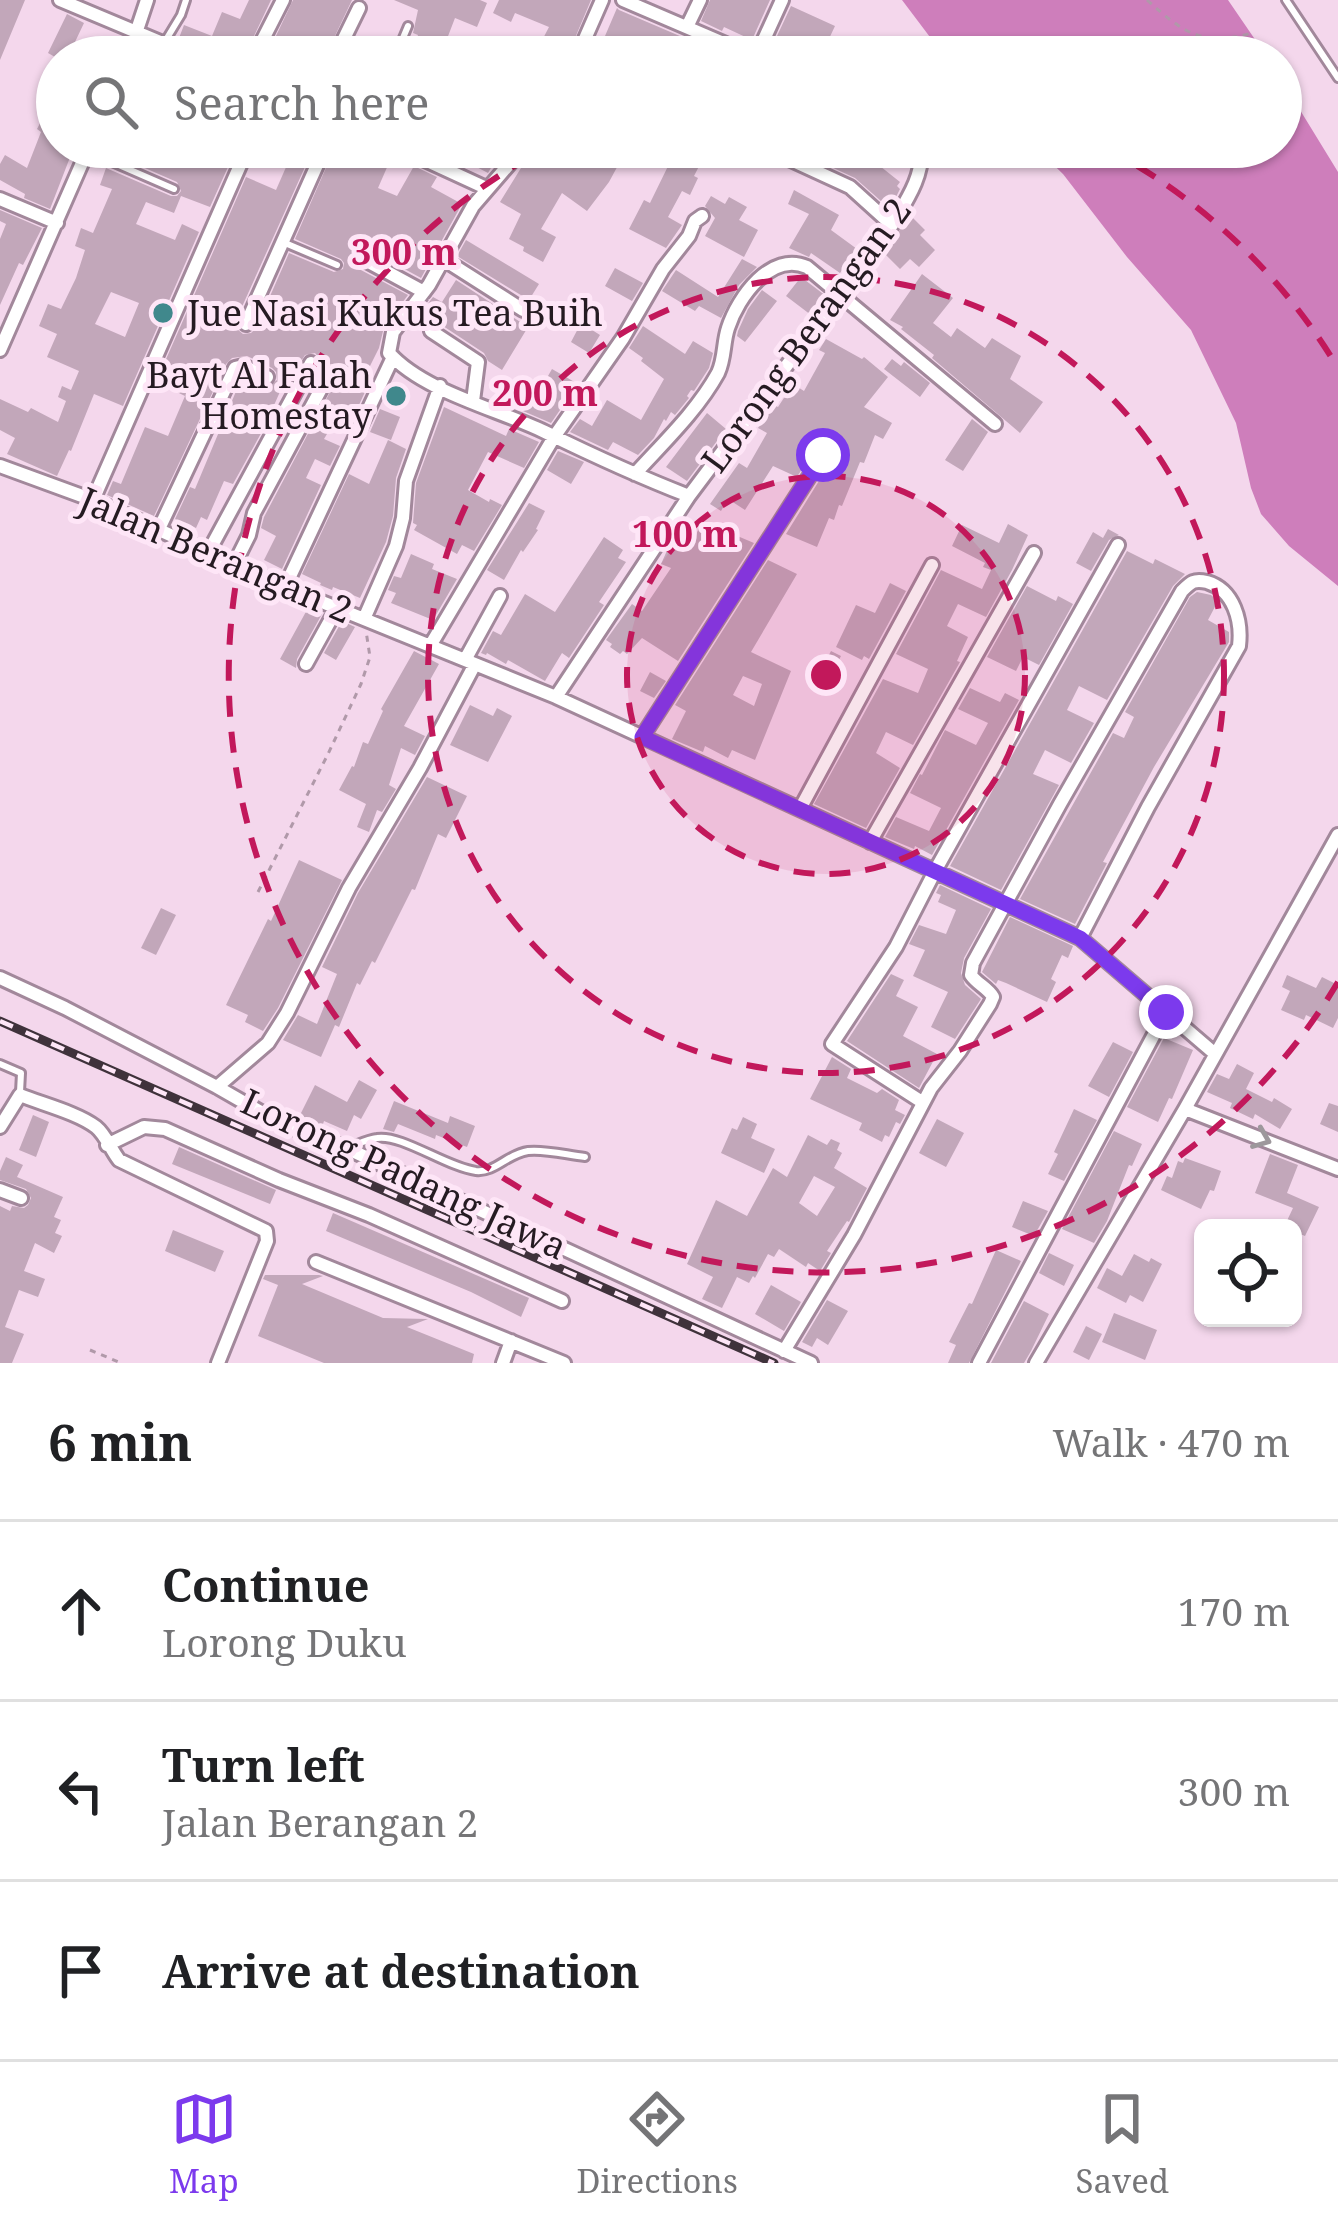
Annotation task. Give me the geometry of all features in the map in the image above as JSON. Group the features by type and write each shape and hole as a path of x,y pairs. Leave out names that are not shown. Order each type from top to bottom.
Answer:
{"street":[{"path":"137,36 147,0"},
{"path":"265,36 283,0"},
{"path":"586,36 602,0"},
{"path":"623,0 709,36"},
{"path":"687,26 700,0"},
{"path":"766,36 782,0"},
{"path":"70,2 146,36"},
{"path":"345,36 359,8"},
{"path":"0,350 80,168"},
{"path":"93,500 239,168"},
{"path":"246,324 316,168"},
{"path":"451,168 486,188"},
{"path":"508,168 473,206 424,292 393,332 389,352 403,367 440,386 689,496"},
{"path":"809,168 850,187 892,225"},
{"name":"Lorong Berangan 2","path":"556,697 689,496 892,225 919,168"},
{"path":"0,199 57,224"},
{"path":"430,646 554,437 623,338 662,269 702,216"},
{"path":"443,259 523,310"},
{"path":"365,260 424,292"},
{"path":"635,474 692,411 718,371 731,319 757,280 776,265 795,262 807,267 994,424"},
{"path":"431,331 478,362 473,401"},
{"path":"285,587 393,357"},
{"path":"209,551 311,363"},
{"path":"159,529 235,368 243,366 267,377"},
{"path":"235,563 254,513 329,374"},
{"path":"364,619 395,546 406,481 440,386"},
{"path":"642,737 823,455"},
{"name":"Jalan Berangan 2","path":"0,466 93,500 285,587 556,697 1080,938 1214,1053"},
{"path":"922,1102 832,1044 896,947 1118,545"},
{"path":"870,842 1034,553"},
{"path":"800,809 932,566"},
{"path":"784,1351 854,1235 922,1102 991,1004 991,993 971,975 973,963 1060,804 1182,591 1198,580 1215,584 1229,596 1235,610 1239,646 1080,938"},
{"path":"217,1087 268,1043 278,1028 349,888 420,768 500,596"},
{"path":"306,664 337,608"},
{"path":"1036,1363 1338,835"},
{"name":"Lorong Padang Jawa","path":"0,978 65,1007 280,1123 346,1148 811,1363"},
{"path":"979,1363 1166,1012"},
{"path":"1,1121 20,1095 92,1124 119,1160 266,1231 267,1241 218,1363"},
{"path":"1185,1108 1338,1169"},
{"path":"107,1145 144,1127 165,1129 562,1301"},
{"path":"0,1190 21,1198"},
{"path":"316,1262 564,1363"},
{"path":"502,1363 511,1341"}],"lane":[{"path":"168,36 186,0"},
{"path":"1286,0 1338,78"},
{"path":"404,36 408,26"},
{"path":"129,168 174,189"},
{"path":"283,242 337,265"},
{"path":"0,1064 21,1073 20,1095"},
{"path":"346,1148 380,1137 394,1139 483,1172 507,1156 531,1151 585,1157"}],"path":[{"path":"1147,0 1181,28 1199,36"},
{"path":"1241,36 1252,33"},
{"path":"258,892 361,684 370,657 364,619"},
{"path":"90,1350 122,1363"}],"shaded area":[{"path":"902,0 1228,0 1253,36 929,36"},
{"path":"1302,113 1338,172 1338,586 1289,546 1261,514 1236,423 1191,330 1057,168 1302,168"}],"building":[{"path":"0,0 25,0 0,60"},
{"path":"249,0 271,0 254,36 212,36 222,12 240,19"},
{"path":"293,0 352,0 335,36 276,36"},
{"path":"394,0 487,3 477,27 455,18 448,36 413,33 418,10"},
{"path":"499,0 591,0 576,36 544,36 549,27 515,13 511,22 493,13"},
{"path":"710,0 770,0 754,36 724,27 722,31 701,21"},
{"path":"791,6 835,26 830,36 777,36"},
{"path":"617,8 680,36 605,36"},
{"path":"67,14 84,23 78,36 56,36"},
{"path":"184,25 212,36 180,36"},
{"path":"36,145 36,168 66,168 50,209 0,180 5,155 27,168"},
{"path":"106,168 171,196 181,191 177,182 145,168 228,168 210,207 181,196 174,213 146,202 136,224 175,240 182,224 199,232 123,406 94,394 57,476 7,454 15,438 0,430 0,399 58,422 66,401 58,397 62,386 71,390 79,371 47,357 57,334 39,326 48,304 61,309 76,278 85,250 75,246 81,228 93,233 112,189 100,185","holes":["111,292 139,303 125,337 95,324"]},
{"path":"286,168 305,168 236,320 243,334 256,328 289,253 334,272 343,269 341,259 295,239 326,168 387,168 378,188 397,196 413,168 418,168 437,177 431,187 462,204 421,278 388,260 391,254 369,241 355,256 359,269 408,295 384,327 364,378 370,381 353,418 340,412 324,439 340,446 330,466 315,459 306,478 321,485 282,569 264,560 276,536 261,528 264,517 339,375 333,364 321,365 315,353 305,355 290,379 286,378 233,484 224,481 207,520 201,517 196,528 175,519 190,487 195,489 242,377 267,387 277,380 272,368 247,356 226,364 154,516 107,495 113,481 121,484 145,427 168,436 185,396 156,382 246,177 276,190"},
{"path":"521,168 617,168 587,211 562,193 541,229 556,237 543,262 509,239 521,214 500,202"},
{"path":"667,168 698,168 690,195 682,191 668,217 682,225 666,248 629,229 644,200 650,203"},
{"path":"833,168 882,168 900,182 890,209 855,178"},
{"path":"794,190 839,215 831,230 857,249 840,273 811,253 809,257 789,248 809,214 788,204"},
{"path":"711,196 725,204 729,197 747,207 739,220 758,230 744,257 705,236 715,218 705,206"},
{"path":"0,210 42,228 0,305 0,239 6,224 0,221"},
{"path":"910,215 935,250 919,267 910,259 900,269 884,253"},
{"path":"466,240 539,284 529,300 457,256"},
{"path":"742,259 757,267 739,285 721,318 699,306 695,311 662,291 676,270 718,297"},
{"path":"615,268 643,283 632,301 605,286"},
{"path":"922,274 953,298 933,323 951,337 957,328 985,348 992,338 1021,356 1010,379 1043,402 1020,433 890,320"},
{"path":"801,277 826,296 811,315 786,296"},
{"path":"456,280 528,327 502,370 437,322 425,322 421,331 411,325 433,297 442,302"},
{"path":"762,290 777,301 745,342 738,331"},
{"path":"581,323 600,335 589,353 571,342"},
{"path":"643,326 685,354 693,341 713,353 689,398 675,415 671,412 664,419 638,455 613,442 608,450 570,432 580,419 592,426 607,400 641,420 664,379 629,348"},
{"path":"826,339 864,357 888,377 864,407 892,423 883,439 875,435 817,547 786,534 832,460 828,446 815,448 797,477 773,466 745,510 728,499 721,511 710,504 739,463 747,468 767,433 758,428 772,404 778,407 793,384 804,391 825,353 819,350"},
{"path":"892,359 901,366 904,362 930,383 920,397 884,369"},
{"path":"552,369 578,384 551,423 523,411"},
{"path":"444,407 506,436 509,429 539,442 524,468 488,452 468,490 502,505 474,551 462,545 457,554 414,530 417,525 413,523 416,483"},
{"path":"380,409 400,417 391,440 370,432"},
{"path":"707,413 726,429 687,481 666,467"},
{"path":"972,419 988,432 963,471 945,460"},
{"path":"388,440 406,449 396,478 386,542 360,598 302,574 349,474 369,484"},
{"path":"558,451 584,462 571,484 547,470"},
{"path":"529,503 545,511 538,530 504,580 487,570"},
{"path":"702,521 754,543 678,661 642,638 627,654 620,654 606,640 632,604 642,611 671,568 661,564 670,544 689,551"},
{"path":"1008,524 1028,535 1012,570 986,617 958,604 947,626 968,637 960,662 913,745 886,732 876,753 900,768 866,828 814,804 883,679 918,693 928,669 896,654 941,570 982,589 991,570 952,546 962,525 999,543"},
{"path":"1108,529 1119,535 1109,540 1091,571 1076,563 1093,532 1103,538"},
{"path":"604,537 623,550 618,558 626,562 569,658 562,653 545,681 508,660 506,664 481,653 493,631 501,635 525,594 555,612"},
{"path":"1127,551 1185,574 1173,586 1107,700 1079,686 1067,710 1094,723 1071,763 1045,750 1033,774 1059,785 1001,890 950,866"},
{"path":"411,554 457,579 433,620 391,603 396,593 388,590 394,576 401,578"},
{"path":"768,560 797,574 751,652 791,671 755,760 732,750 728,758 705,746 703,752 672,739 686,711 675,705","holes":["743,676 762,684 754,706 733,695"]},
{"path":"890,583 906,591 869,659 836,647 856,605 875,613"},
{"path":"1027,586 1073,604 1039,665 1023,657 1016,671 987,657"},
{"path":"1197,592 1218,601 1208,620 1229,632 1229,642 1154,767 1075,924 1020,899 1113,733 1124,738 1134,717 1125,712"},
{"path":"308,608 322,614 296,668 280,659"},
{"path":"342,621 355,627 336,660 324,653"},
{"path":"414,651 439,664 404,726 425,736 415,755 401,748 389,785 396,789 382,812 377,810 369,832 357,827 366,804 339,790 363,742 368,744 381,709"},
{"path":"831,651 841,656 822,693 812,688"},
{"path":"650,672 666,681 654,698 640,691"},
{"path":"970,688 1000,702 1005,693 1019,700 932,855 885,837 896,817 929,831 941,808 910,793 945,730 976,745 988,723 958,709"},
{"path":"470,705 493,716 497,708 512,716 488,762 450,745"},
{"path":"427,777 467,796 446,838 438,834 415,890 375,963 357,983 321,1057 283,1040 298,1015 317,1024 337,974 322,967 358,893"},
{"path":"299,860 342,880 263,1031 245,1022 248,1015 226,1005"},
{"path":"940,885 991,909 964,958 961,973 965,985 981,999 955,1039 931,1027 948,992 913,976 925,950 909,944 919,925 946,934 956,910 938,902"},
{"path":"161,908 176,915 156,955 141,948"},
{"path":"1010,917 1073,946 1068,958 1062,955 1047,1002 998,980 996,984 982,972"},
{"path":"891,974 904,980 896,996 918,1007 903,1036 937,1054 919,1088 847,1041"},
{"path":"1287,975 1316,988 1322,977 1338,985 1338,1018 1333,1028 1281,1010 1290,991 1282,987"},
{"path":"1164,1038 1193,1050 1158,1122 1127,1107"},
{"path":"1113,1042 1133,1052 1109,1097 1088,1086"},
{"path":"832,1057 851,1069 847,1078 899,1100 895,1110 905,1115 882,1142 859,1130 862,1123 810,1099"},
{"path":"1237,1064 1254,1073 1246,1089 1292,1109 1280,1129 1255,1114 1253,1119 1230,1108 1232,1103 1207,1092 1217,1074 1229,1079"},
{"path":"359,1080 377,1090 361,1119 354,1115 347,1131 324,1121 322,1127 300,1115 315,1085 347,1102"},
{"path":"394,1101 448,1123 450,1116 475,1126 467,1147 398,1124 394,1132 383,1129"},
{"path":"1329,1103 1338,1106 1338,1132 1320,1124"},
{"path":"1074,1109 1097,1120 1064,1181 1048,1174"},
{"path":"33,1115 49,1122 36,1157 19,1150"},
{"path":"743,1117 757,1124 751,1138 775,1149 764,1173 721,1153 732,1128 737,1130"},
{"path":"937,1119 964,1133 946,1167 919,1153"},
{"path":"1114,1131 1142,1144 1094,1243 1062,1229"},
{"path":"808,1135 827,1145 831,1139 840,1143 837,1150 842,1153 834,1168 867,1188 827,1251 831,1253 820,1271 779,1249 774,1257 768,1254 749,1283 737,1277 722,1308 702,1299 713,1277 687,1264 716,1200 747,1216 773,1168 787,1177","holes":["814,1176 835,1187 817,1216 799,1203"]},
{"path":"179,1147 276,1190 270,1204 172,1164"},
{"path":"1270,1154 1298,1165 1287,1193 1319,1207 1305,1236 1302,1219 1288,1219 1293,1208 1255,1193"},
{"path":"6,1157 23,1165 17,1177 63,1197 54,1217 61,1220 55,1233 62,1236 54,1253 35,1243 24,1271 45,1279 38,1297 19,1290 5,1327 24,1334 12,1363 0,1363 0,1206 10,1211 12,1206 24,1208 31,1198 26,1189 0,1180"},
{"path":"1185,1158 1221,1171 1201,1209 1161,1190 1178,1161 1183,1163"},
{"path":"1023,1201 1048,1211 1034,1236 1012,1227"},
{"path":"333,1213 529,1298 521,1317 326,1231"},
{"path":"173,1230 224,1251 215,1272 165,1251"},
{"path":"996,1250 1021,1261 969,1363 948,1363 956,1345 949,1342"},
{"path":"1049,1253 1074,1265 1064,1286 1039,1273"},
{"path":"1134,1254 1162,1264 1143,1302 1130,1295 1126,1303 1097,1288 1107,1268 1122,1276"},
{"path":"265,1275 323,1276 302,1284 383,1318 428,1319 407,1327 474,1354 472,1363 324,1363 258,1336 278,1285 263,1279"},
{"path":"771,1285 801,1302 784,1331 755,1314"},
{"path":"827,1300 848,1311 828,1345 817,1338 812,1347 802,1342"},
{"path":"1024,1301 1049,1314 1031,1351 1024,1363 991,1363"},
{"path":"1114,1313 1157,1330 1145,1360 1102,1342"},
{"path":"1086,1326 1102,1334 1089,1360 1073,1352"}],"railway":[{"path":"0,1021 774,1363"}],"place":[{"name":"Jue Nasi Kukus Tea Buih","path":"163,313"},
{"name":"Bayt Al Falah Homestay","path":"396,396"}],"route":[{"path":"823,455 642,737 1080,938 1166,1012"}]}
